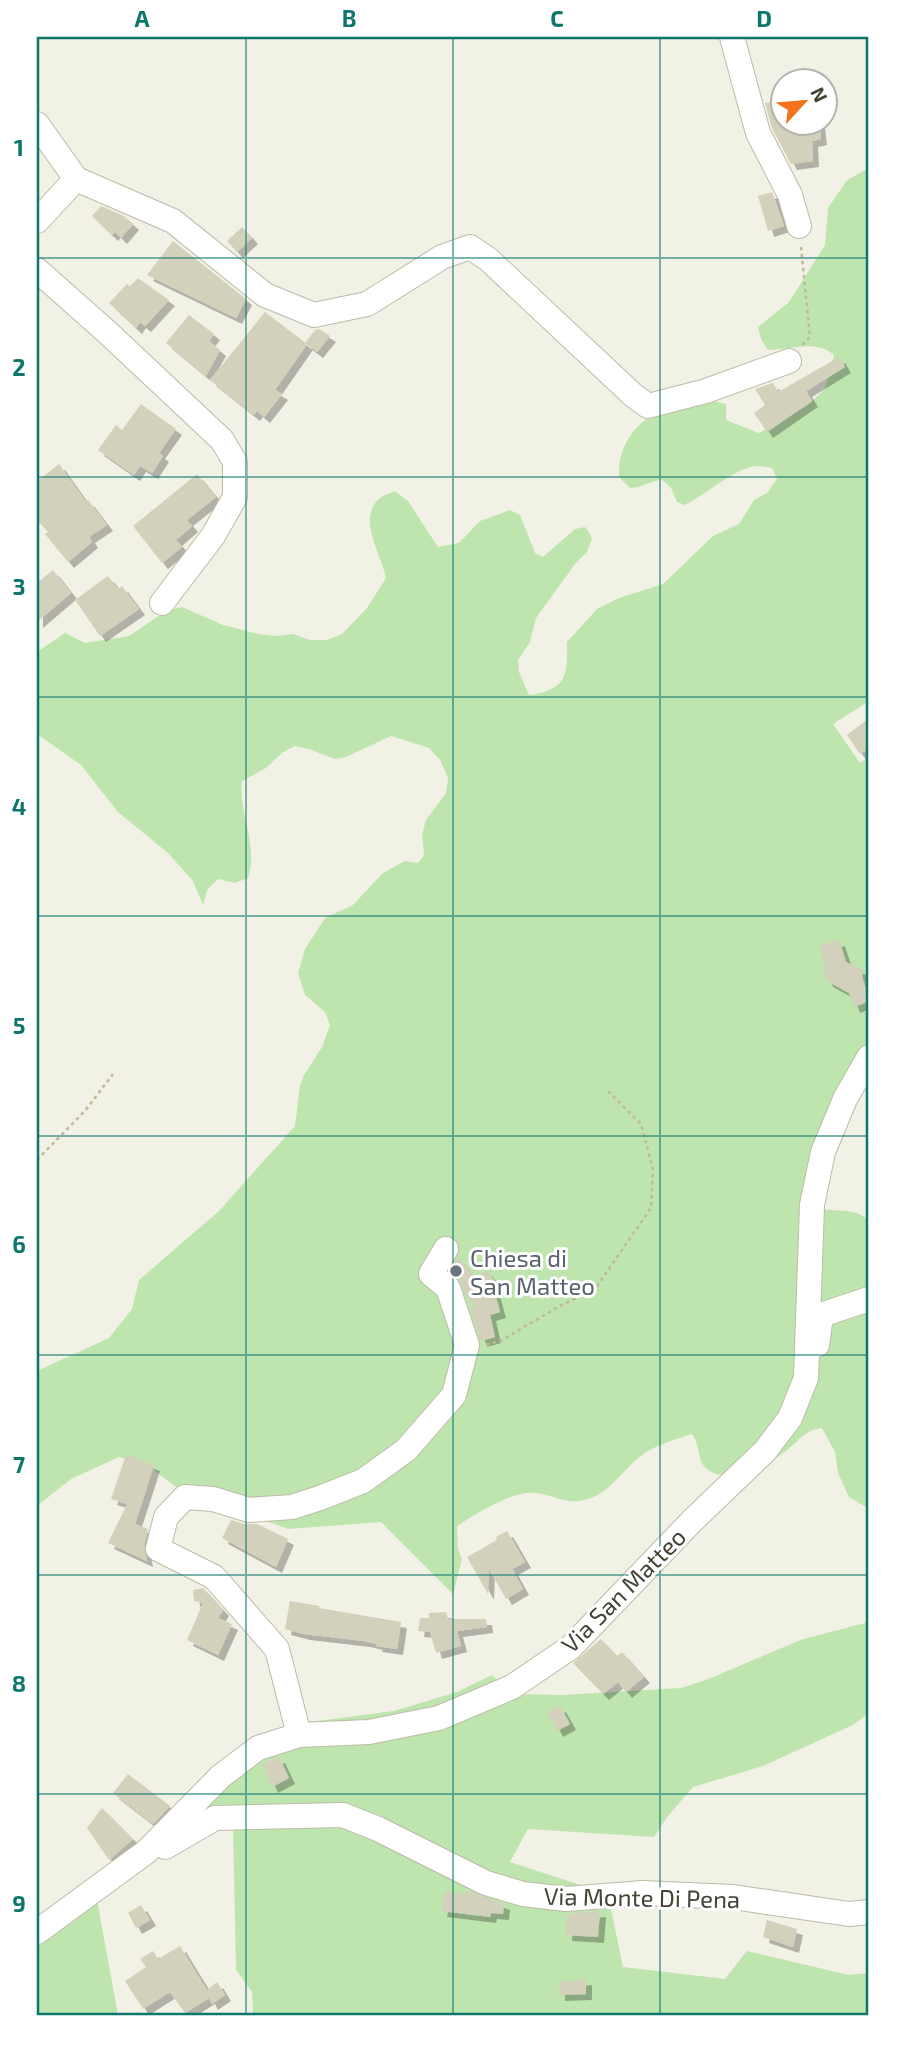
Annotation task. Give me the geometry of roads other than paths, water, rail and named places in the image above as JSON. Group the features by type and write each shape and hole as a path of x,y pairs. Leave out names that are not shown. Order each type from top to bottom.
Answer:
{"street":[{"path":"732,37 758,133 790,195 800,226"},
{"path":"37,124 76,179 173,221 265,295 314,315 367,304 442,257 470,247 488,259 648,406 706,391 789,361"},
{"path":"37,221 76,179"},
{"path":"37,270 222,440 235,462 235,498 213,536 162,603"},
{"name":"Via San Matteo","path":"37,1932 146,1852 230,1769 258,1748 299,1735 369,1732 439,1718 512,1686 571,1647 692,1521 765,1451 790,1418 806,1378 812,1205 822,1152 845,1099 869,1057"},
{"path":"299,1735 276,1649 214,1577 158,1549 166,1517 185,1497 212,1499 249,1510 292,1507 363,1481 406,1450 454,1395 466,1357 467,1345 448,1289 430,1274 446,1249"},
{"path":"806,1378 815,1360 820,1322 824,1314 869,1299"},
{"name":"Via Monte Di Pena","path":"146,1852 155,1854 178,1837 215,1818 343,1815 378,1829 486,1883 523,1894 566,1899 643,1893 720,1896 849,1914 869,1912"}],"place":[{"name":"Chiesa di San Matteo","path":"456,1271"}]}
